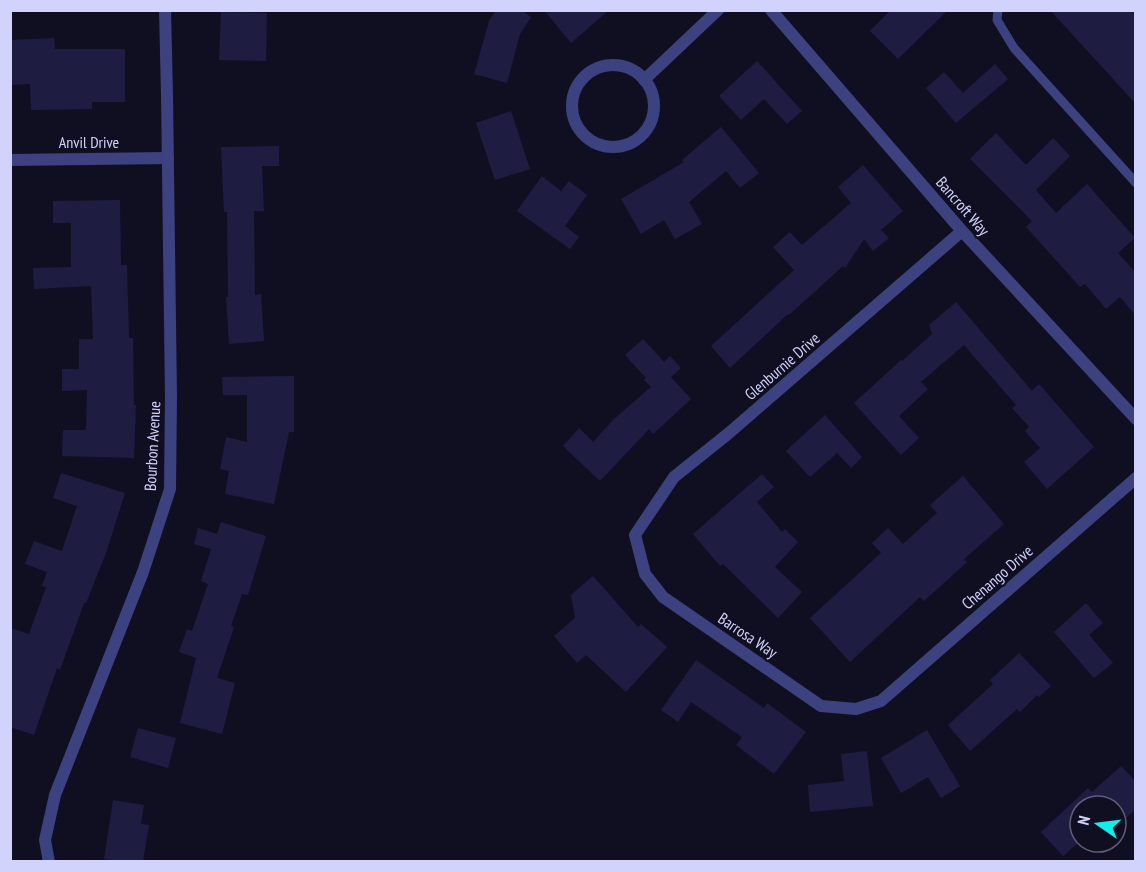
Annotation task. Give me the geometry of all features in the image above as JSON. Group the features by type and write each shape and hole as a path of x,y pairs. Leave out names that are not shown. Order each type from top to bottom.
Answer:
{"street":[{"name":"Bourbon Avenue","path":"49,861 45,840 55,795 143,572 170,489 171,397 165,10"},
{"path":"644,80 718,10"},
{"name":"Bancroft Way","path":"771,10 962,231 1136,419"},
{"path":"616,65 632,69 644,80 652,94 654,110 649,125 639,137 625,145 609,147 593,142 581,132 574,118 572,102 576,87 586,74 601,66 616,65"},
{"name":"Anvil Drive","path":"10,160 168,158"},
{"name":"Glenburnie Drive","path":"634,535 674,477 729,434 962,231"},
{"name":"Chenango Drive","path":"881,701 1136,478"},
{"name":"Barrosa Way","path":"634,535 645,573 663,597 821,706 856,709 881,701"}],"lane":[{"path":"998,10 997,20 1014,48 1136,183"}],"building":[{"path":"496,10 521,10 531,17 520,34 507,83 474,74 489,21"},
{"path":"544,10 609,10 571,43"},
{"path":"891,10 948,10 898,59 870,31"},
{"path":"1050,10 1131,10 1136,16 1136,104"},
{"path":"221,12 267,13 266,61 219,60"},
{"path":"54,38 55,49 125,49 125,102 92,102 92,109 31,110 30,84 10,85 10,40"},
{"path":"757,61 802,111 787,124 764,99 741,120 719,96"},
{"path":"995,64 1008,79 956,123 926,88 944,72 963,93"},
{"path":"511,111 530,169 495,180 476,123"},
{"path":"721,127 759,173 740,188 726,171 689,202 702,224 675,239 664,220 641,234 621,199 684,162 682,160"},
{"path":"996,133 1026,165 1053,138 1070,156 1036,190 1056,213 1087,184 1135,238 1118,253 1136,273 1136,316 1120,297 1106,309 1085,284 1080,287 1026,227 1032,221 970,159"},
{"path":"279,146 279,166 262,166 264,211 254,211 255,295 261,294 264,341 229,344 226,297 228,297 227,212 224,212 221,147"},
{"path":"863,165 903,211 881,230 889,238 873,251 864,239 845,268 843,266 730,368 711,346 794,270 773,247 790,232 802,245 851,203 838,187"},
{"path":"542,176 561,191 569,181 587,195 565,226 579,237 570,249 517,211"},
{"path":"120,200 121,265 127,265 129,338 133,338 134,405 136,405 134,458 62,456 63,430 86,430 87,390 62,391 62,369 79,369 79,339 93,339 91,286 34,289 33,268 71,267 71,223 53,223 53,201"},
{"path":"956,302 1032,391 1039,384 1094,447 1047,489 1024,462 1040,448 1025,431 1029,427 1012,408 1016,405 964,345 921,382 928,389 899,416 919,438 901,455 854,403 932,334 929,325"},
{"path":"643,339 664,362 670,356 681,368 671,377 691,399 653,434 649,429 600,481 563,446 579,428 593,442 614,419 651,387 625,355"},
{"path":"294,376 294,432 289,432 274,504 225,494 229,471 220,469 226,437 247,442 247,395 223,395 222,377"},
{"path":"825,415 862,457 851,468 837,453 810,477 786,451"},
{"path":"61,473 125,493 106,553 86,603 84,603 60,670 57,668 34,735 10,727 10,628 29,634 46,587 42,586 47,572 25,564 34,541 62,551 77,506 53,498"},
{"path":"762,474 774,487 757,502 782,532 785,529 798,542 775,567 802,592 778,618 723,564 720,566 693,534"},
{"path":"963,476 1004,524 964,559 967,562 924,601 920,597 850,662 810,618 881,553 872,543 888,528 903,544 937,513 930,505"},
{"path":"221,522 266,536 248,595 242,594 217,678 235,683 222,734 180,723 196,658 179,652 187,629 192,631 208,584 201,581 211,549 194,544 198,528 217,534"},
{"path":"593,576 638,627 641,624 667,647 626,692 586,655 577,663 554,636 575,618 571,595"},
{"path":"1086,603 1103,623 1089,635 1113,663 1094,678 1054,632"},
{"path":"1019,653 1051,686 1039,697 1037,695 1020,712 1017,709 970,751 948,725 993,684 990,680"},
{"path":"696,660 764,708 767,703 806,732 774,774 736,745 742,737 691,702 678,722 661,710"},
{"path":"138,728 176,738 168,768 130,757"},
{"path":"927,730 960,786 941,798 928,777 901,793 881,758"},
{"path":"867,751 873,806 810,812 808,785 844,781 841,754"},
{"path":"1121,766 1136,782 1136,809 1128,816 1128,794 1082,794 1088,788 1092,792"},
{"path":"113,800 144,805 141,824 149,825 143,861 104,859"},
{"path":"1068,807 1068,852 1063,856 1041,832"}]}
